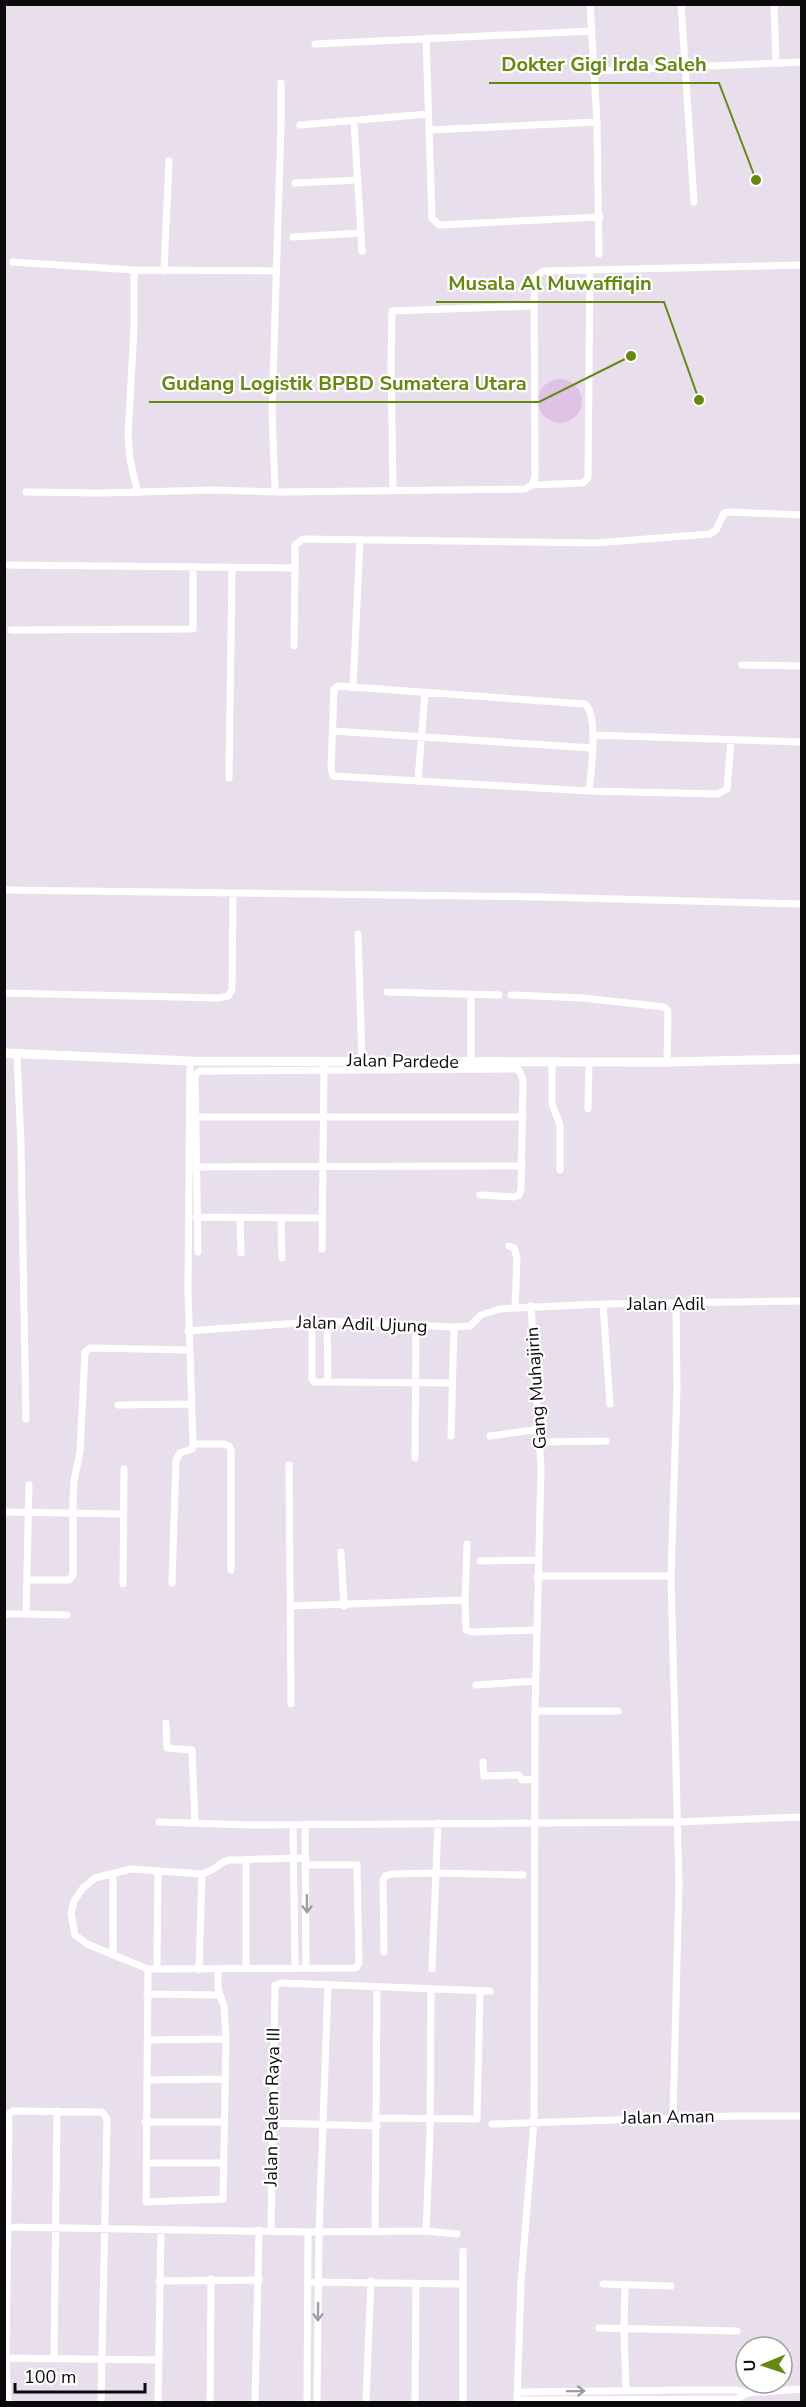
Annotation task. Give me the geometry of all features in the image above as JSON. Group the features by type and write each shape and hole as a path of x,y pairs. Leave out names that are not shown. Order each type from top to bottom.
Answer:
{"street":[{"path":"590,4 597,122 599,254"},
{"path":"681,4 694,202"},
{"path":"774,4 776,63"},
{"path":"315,44 592,31"},
{"path":"426,38 432,218 436,224 600,217"},
{"path":"594,71 801,62"},
{"path":"275,490 272,411 281,83"},
{"path":"300,125 428,114"},
{"path":"354,122 362,251"},
{"path":"429,130 597,122"},
{"path":"164,271 169,161"},
{"path":"296,183 358,180"},
{"path":"292,237 361,233"},
{"path":"13,262 134,270 277,271"},
{"path":"532,485 535,477 534,278 537,273 543,271 801,265"},
{"path":"134,270 134,328 128,436 130,460 138,493"},
{"path":"26,492 525,489 532,485 583,483 588,478 590,270"},
{"path":"393,489 392,311 534,306"},
{"path":"294,646 295,545 303,539 595,543 711,534 716,530 724,513 729,512 801,515"},
{"path":"353,688 360,540"},
{"path":"4,565 295,568"},
{"path":"11,630 193,629 193,568"},
{"path":"230,778 232,569"},
{"path":"742,665 801,666"},
{"path":"589,791 593,735 590,710 585,704 425,692 338,687 334,689 331,769 333,776 589,791 724,792 727,789 729,777 731,741"},
{"path":"418,780 425,692"},
{"path":"333,731 592,748"},
{"path":"593,735 801,742"},
{"path":"4,890 541,897 801,904"},
{"path":"4,993 219,998 228,996 232,990 233,894"},
{"path":"358,934 362,1060"},
{"path":"387,992 499,994"},
{"path":"471,994 471,1062"},
{"path":"511,995 584,998 664,1007 668,1011 667,1062"},
{"name":"Jalan Pardede","path":"4,1053 323,1065 362,1060 667,1062 801,1059"},
{"path":"17,1054 26,1419"},
{"path":"172,1583 176,1460 180,1453 192,1449 193,1444 188,1331 190,1061"},
{"path":"552,1061 552,1104 560,1125 561,1170"},
{"path":"588,1108 589,1062"},
{"path":"322,1250 323,1065"},
{"path":"198,1252 195,1075 198,1072 323,1065 518,1069 523,1079 522,1166 519,1194 514,1197 480,1195"},
{"path":"195,1117 323,1119 523,1116"},
{"path":"195,1167 522,1166"},
{"path":"196,1217 322,1218"},
{"path":"240,1218 241,1253"},
{"path":"281,1218 282,1258"},
{"name":"Gang Muhajirin","path":"509,1246 514,1248 517,1258 515,1308"},
{"name":"Jalan Adil","path":"531,1306 801,1301"},
{"path":"603,1304 610,1404"},
{"path":"673,2117 679,1884 671,1576 676,1304"},
{"name":"Jalan Adil Ujung","path":"188,1331 262,1327 276,1323 312,1321 470,1326 481,1315 500,1309 531,1306"},
{"name":"Gang Muhajirin","path":"517,2398 520,2282 534,2122 535,1711 541,1469 531,1306"},
{"path":"312,1321 312,1379 314,1382 452,1383"},
{"path":"327,1321 328,1382"},
{"path":"415,1458 416,1326"},
{"path":"451,1436 454,1327"},
{"path":"27,1580 72,1578 74,1481 80,1451 85,1352 90,1348 189,1350"},
{"path":"118,1405 191,1404"},
{"path":"490,1436 540,1429"},
{"path":"540,1442 606,1442"},
{"path":"193,1444 224,1444 231,1450 231,1570"},
{"path":"289,1465 291,1704"},
{"path":"123,1584 124,1468"},
{"path":"26,1614 29,1485"},
{"path":"4,1512 123,1514"},
{"path":"467,1544 466,1630 472,1632 537,1630"},
{"path":"341,1552 344,1606"},
{"path":"480,1562 537,1560"},
{"path":"537,1576 671,1576"},
{"path":"290,1606 344,1606 465,1600"},
{"path":"4,1614 67,1615"},
{"path":"476,1685 536,1681"},
{"path":"535,1711 618,1711"},
{"path":"166,1723 167,1748 192,1750 195,1822"},
{"path":"483,1762 484,1776 519,1775 523,1780 536,1779"},
{"path":"159,1822 305,1825 677,1822 801,1817"},
{"path":"432,1969 438,1823"},
{"path":"292,1825 295,1967"},
{"path":"305,1825 306,1967"},
{"path":"294,1858 306,1862 357,1864 359,1963 356,1968 148,1969 79,1939 72,1927 71,1914 74,1901 88,1883 102,1876 113,1875 117,1871 131,1869 202,1874 213,1871 223,1861 294,1858"},
{"path":"246,1860 246,1968"},
{"path":"157,1969 158,1872"},
{"path":"384,1952 383,1881 385,1876 437,1873 523,1875"},
{"path":"199,1970 202,1874"},
{"path":"113,1875 113,1954"},
{"path":"148,1969 146,2202 223,2199 226,2039 224,2006 219,1995 218,1970"},
{"name":"Jalan Palem Raya III","path":"271,2230 275,1985 282,1983 328,1985"},
{"path":"317,2403 319,2232 328,1985 490,1991"},
{"path":"375,2230 377,1987"},
{"path":"426,2231 431,1989"},
{"path":"272,2123 323,2126 429,2119 477,2119 480,1991"},
{"path":"147,1994 219,1995"},
{"path":"147,2040 226,2039"},
{"path":"147,2080 224,2079"},
{"path":"8,2403 6,2358 9,2114 13,2110 102,2112 107,2119 101,2403"},
{"path":"54,2358 57,2111"},
{"name":"Jalan Aman","path":"492,2124 673,2117 801,2116"},
{"path":"145,2122 225,2122"},
{"path":"147,2163 224,2163"},
{"path":"8,2227 308,2232 375,2230 457,2234"},
{"path":"158,2403 161,2230"},
{"path":"255,2403 259,2230"},
{"path":"307,2403 308,2232"},
{"path":"463,2403 464,2251"},
{"path":"210,2403 211,2279"},
{"path":"159,2281 259,2280"},
{"path":"308,2282 371,2281 463,2284"},
{"path":"366,2403 371,2281"},
{"path":"415,2403 416,2283"},
{"path":"603,2283 670,2286"},
{"path":"622,2401 625,2285"},
{"path":"599,2328 737,2331"},
{"path":"6,2358 159,2360"},
{"path":"517,2398 624,2390 734,2390"},
{"path":"636,2390 637,2400"},
{"path":"689,2399 690,2390"},
{"path":"517,2398 622,2401 737,2399 744,2395"}],"shaded area":[{"path":"560,379 575,386 582,401 575,416 560,423 545,416 538,401 545,386"}],"place":[{"name":"Dokter Gigi Irda Saleh","path":"756,180"},
{"name":"Gudang Logistik BPBD Sumatera Utara","path":"631,356"},
{"name":"Musala Al Muwaffiqin","path":"699,400"}]}
